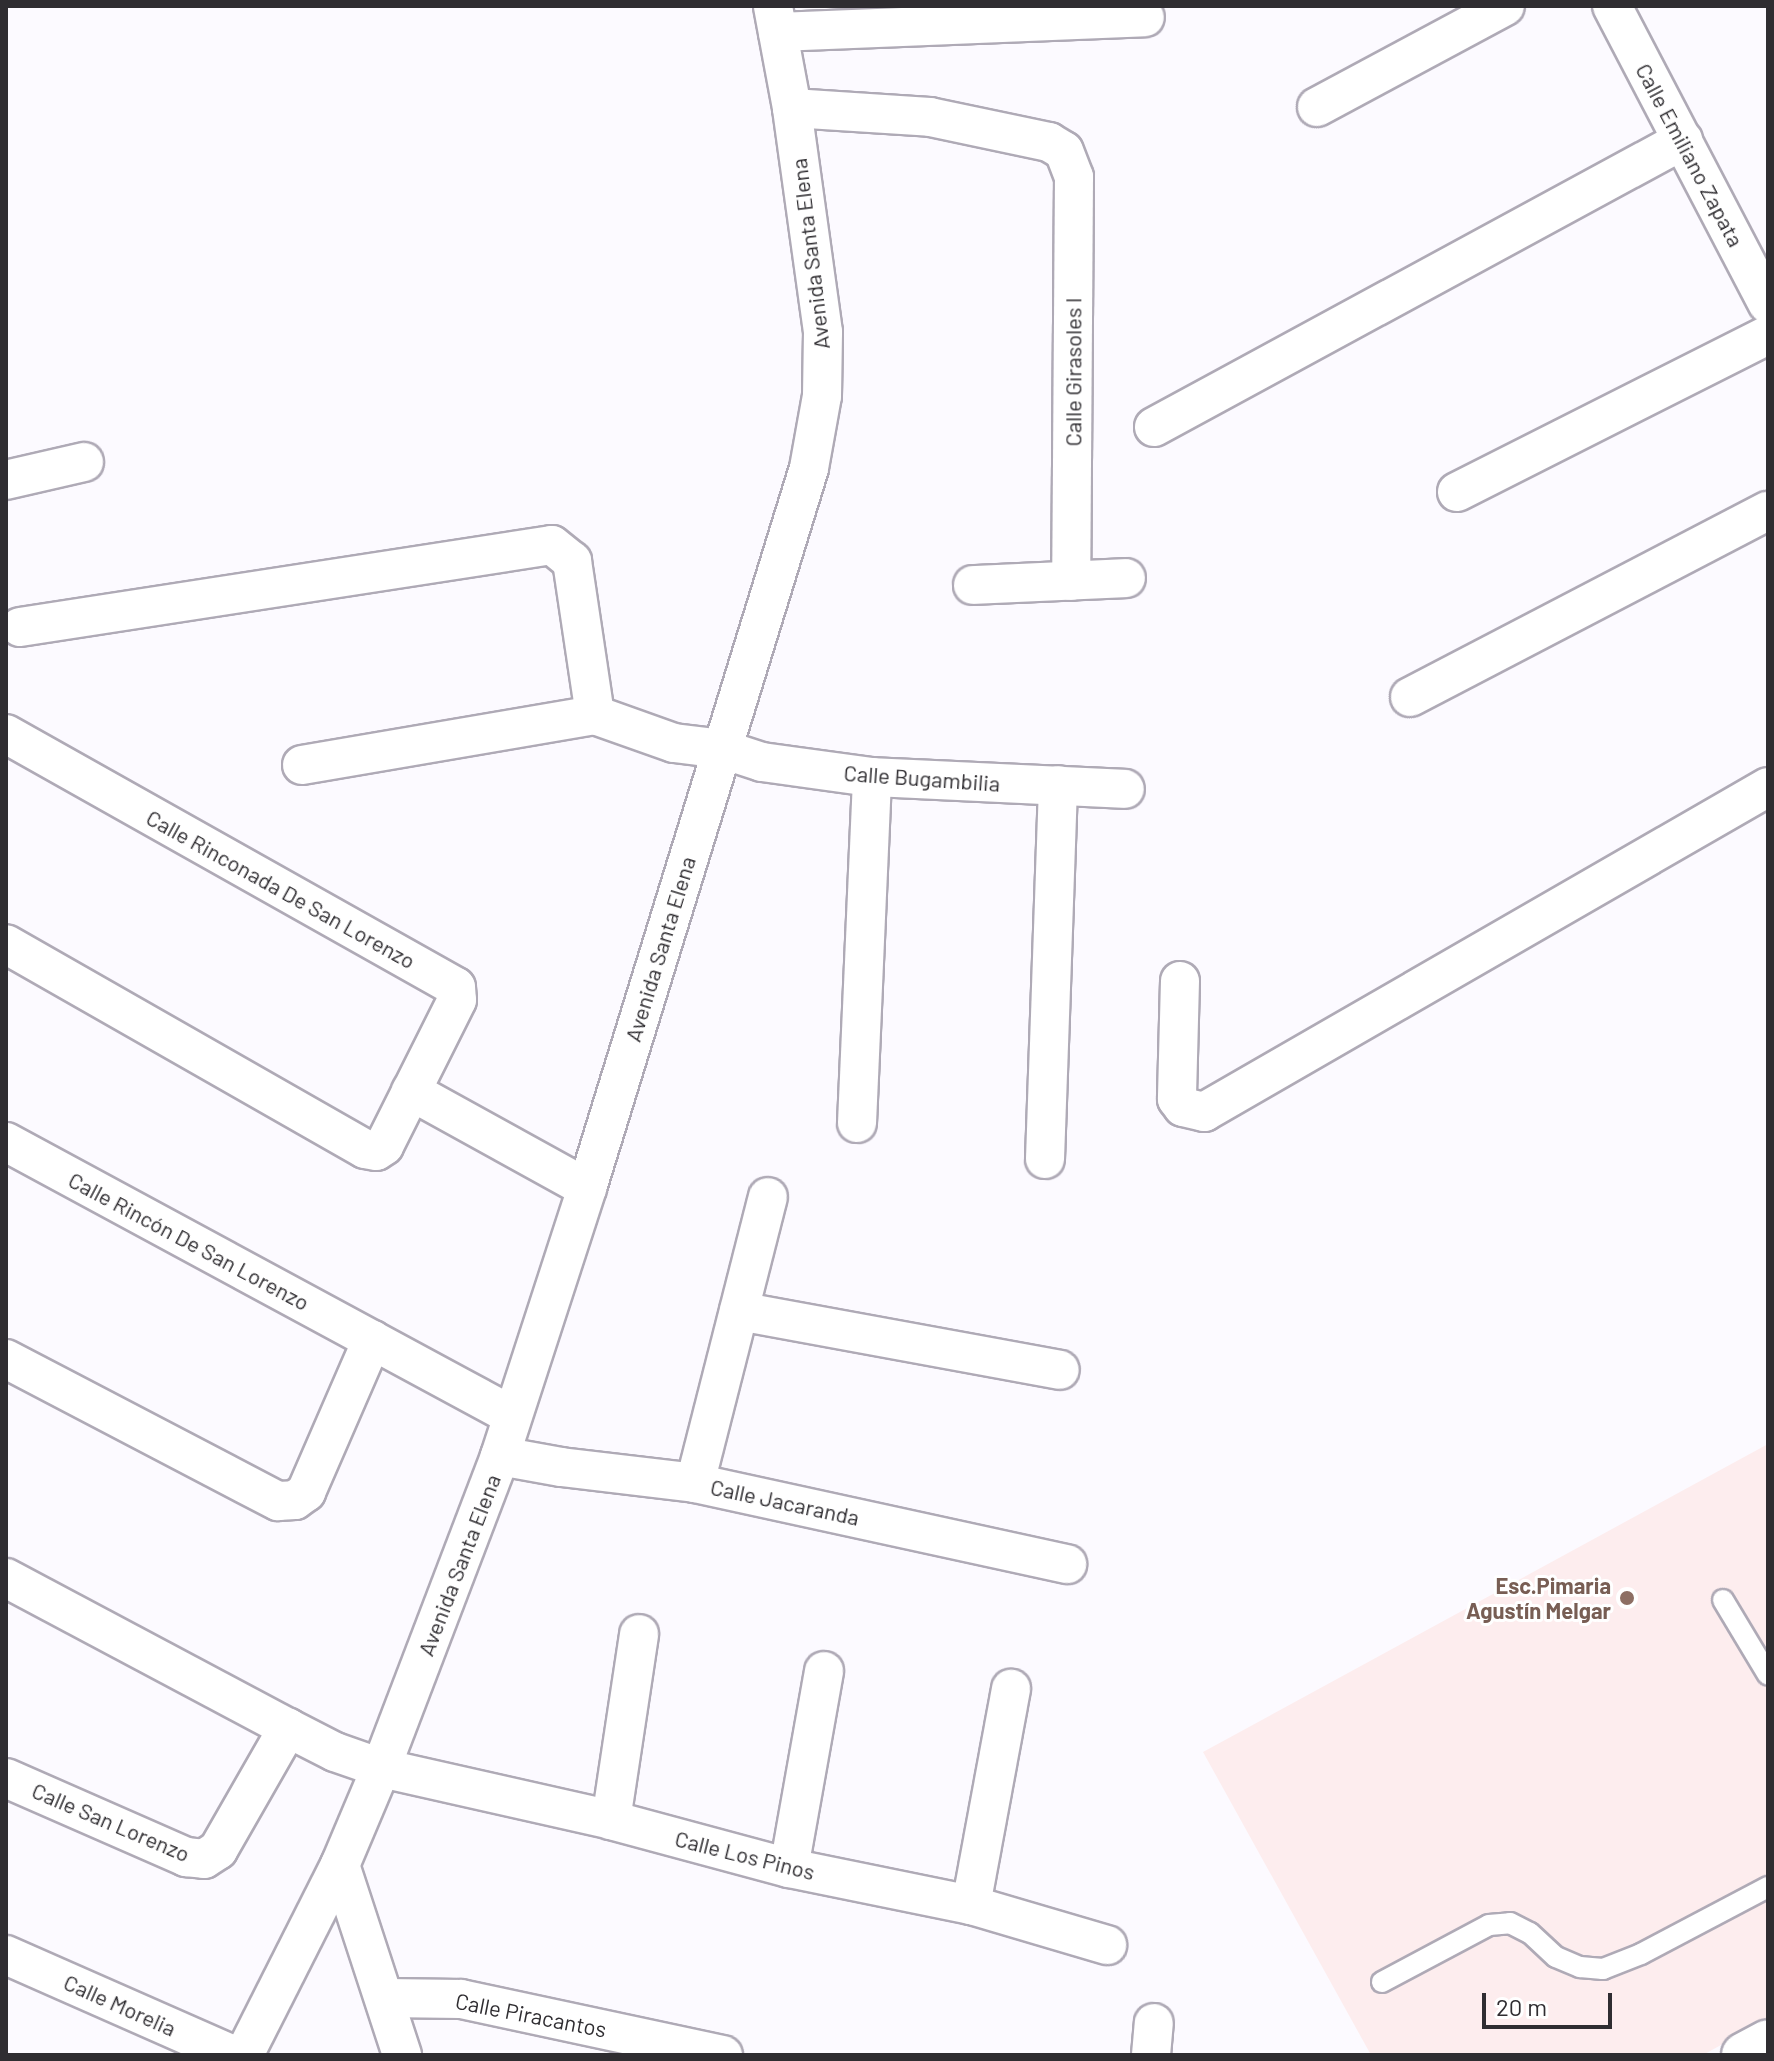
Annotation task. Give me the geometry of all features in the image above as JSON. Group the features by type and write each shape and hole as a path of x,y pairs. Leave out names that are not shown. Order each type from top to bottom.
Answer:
{"main road":[{"path":"1744,2055 1768,2042"}],"street":[{"path":"1317,107 1505,6"},
{"name":"Calle Emiliano Zapata","path":"1612,6 1768,304"},
{"path":"776,19 1081,13 1145,17"},
{"name":"Avenida Santa Elena","path":"244,2055 340,1865 381,1768 500,1456 587,1188 809,468 822,396 823,332 792,108 776,19"},
{"name":"Calle Girasoles I","path":"792,108 930,117 1049,142 1064,151 1074,177 1071,581"},
{"path":"1154,427 1683,140"},
{"path":"1457,492 1768,335"},
{"path":"6,480 84,462"},
{"path":"1410,697 1768,511"},
{"path":"20,627 552,545 572,561 595,715 302,765"},
{"path":"973,585 1126,578"},
{"name":"Calle Bugambilia","path":"595,715 674,743 722,749 762,762 872,777 1125,789"},
{"name":"Calle Rinconada De San Lorenzo","path":"6,734 456,987 457,1000 384,1146 376,1151 365,1149 6,944"},
{"path":"857,1123 872,777"},
{"path":"1045,1159 1058,785"},
{"path":"1180,981 1177,1099 1183,1107 1204,1112 1768,787"},
{"path":"411,1091 587,1188"},
{"name":"Calle Rincón De San Lorenzo","path":"6,1142 511,1415"},
{"path":"695,1483 768,1197"},
{"path":"739,1311 1060,1370"},
{"path":"6,1359 278,1501 295,1500 306,1492 372,1340"},
{"name":"Calle Jacaranda","path":"500,1456 561,1467 695,1483 1067,1564"},
{"path":"6,1578 335,1752 381,1768"},
{"path":"611,1820 639,1634"},
{"path":"789,1868 824,1671"},
{"path":"971,1905 1011,1689"},
{"name":"Calle San Lorenzo","path":"6,1778 186,1857 204,1859 218,1850 288,1728"},
{"name":"Calle Los Pinos","path":"381,1768 611,1820 789,1868 971,1905 1107,1945"},
{"path":"340,1865 386,1998 402,2055"},
{"name":"Calle Morelia","path":"6,1955 233,2055"},
{"name":"Calle Piracantos","path":"386,1998 461,1999 653,2047 723,2055"}],"lane":[{"path":"1723,1600 1768,1675"},
{"path":"1382,1982 1489,1925 1510,1923 1530,1933 1556,1957 1580,1967 1603,1969 1641,1954 1768,1887"}],"shaded area":[{"name":"Esc.Pimaria Agustín Melgar","path":"1768,1444 1768,2019 1703,2055 1371,2055 1203,1752"}],"place":[{"name":"Esc.Pimaria Agustín Melgar","path":"1627,1598"}]}
